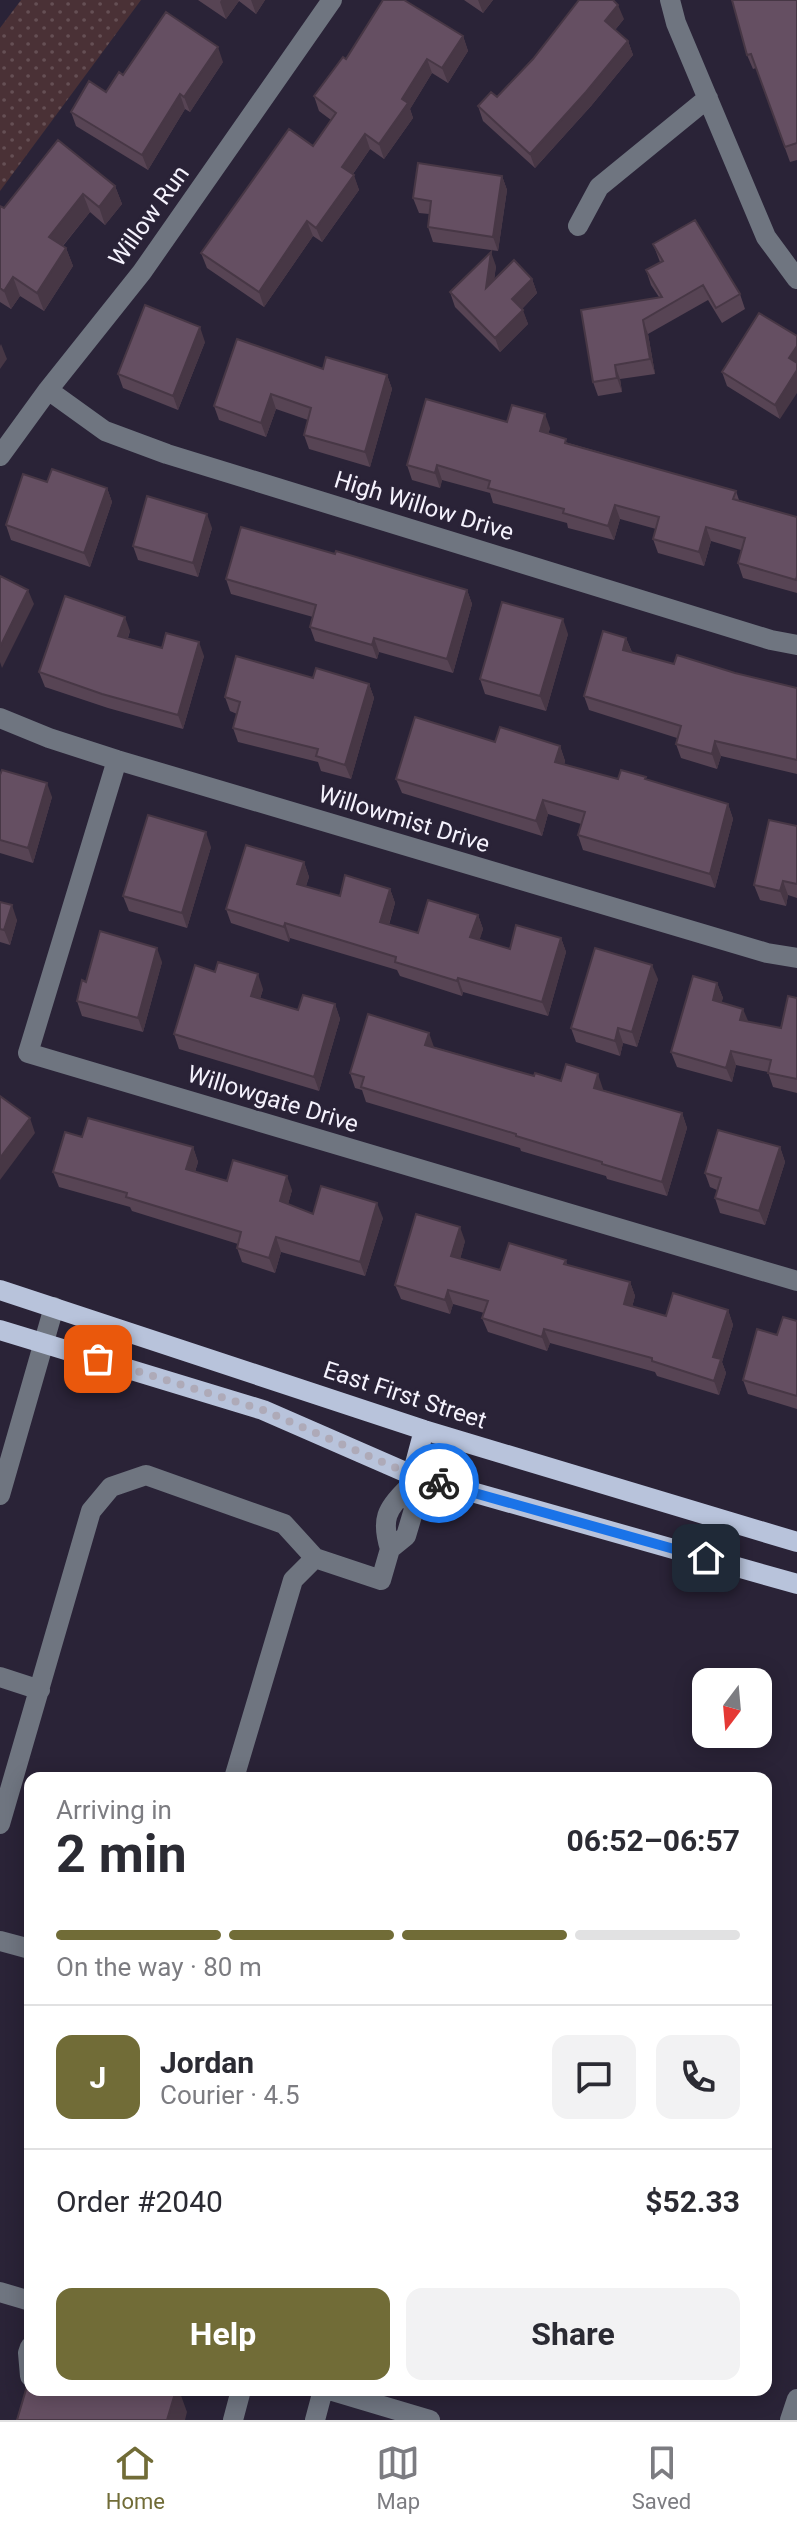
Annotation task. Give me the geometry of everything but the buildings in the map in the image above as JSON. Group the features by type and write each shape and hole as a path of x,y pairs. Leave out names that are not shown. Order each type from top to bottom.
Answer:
{"main road":[{"name":"East First Street","path":"0,1290 424,1430 797,1542"},
{"path":"0,1330 263,1410 410,1482 797,1584"},
{"path":"410,1482 424,1430"}],"street":[{"name":"Willow Run","path":"0,456 142,272 332,0"},
{"path":"670,0 676,23 766,237 797,279"},
{"path":"578,226 599,187 708,98"},
{"name":"High Willow Drive","path":"48,390 105,431 167,454 771,640 797,645"},
{"name":"Willowmist Drive","path":"0,718 117,760 767,953 797,958"},
{"name":"Willowgate Drive","path":"117,760 28,1053 797,1281"},
{"path":"0,1495 54,1307"},
{"path":"0,1824 91,1511 111,1487 146,1475 284,1524 315,1558 381,1580 390,1549 406,1536 414,1509 410,1482"},
{"path":"236,1772 293,1580 315,1558"},
{"path":"0,1677 40,1690"},
{"path":"0,1941 24,1947"},
{"path":"1,2296 24,2300"},
{"path":"233,2420 239,2396"},
{"path":"315,2420 324,2396"},
{"path":"347,2396 430,2420"},
{"path":"790,2420 797,2399"}],"shaded area":[{"path":"21,0 141,0 0,191 0,28"}],"way so far":[{"path":"98,1359 263,1410 412,1475 439,1483"}],"route":[{"path":"439,1483 706,1558"}]}
